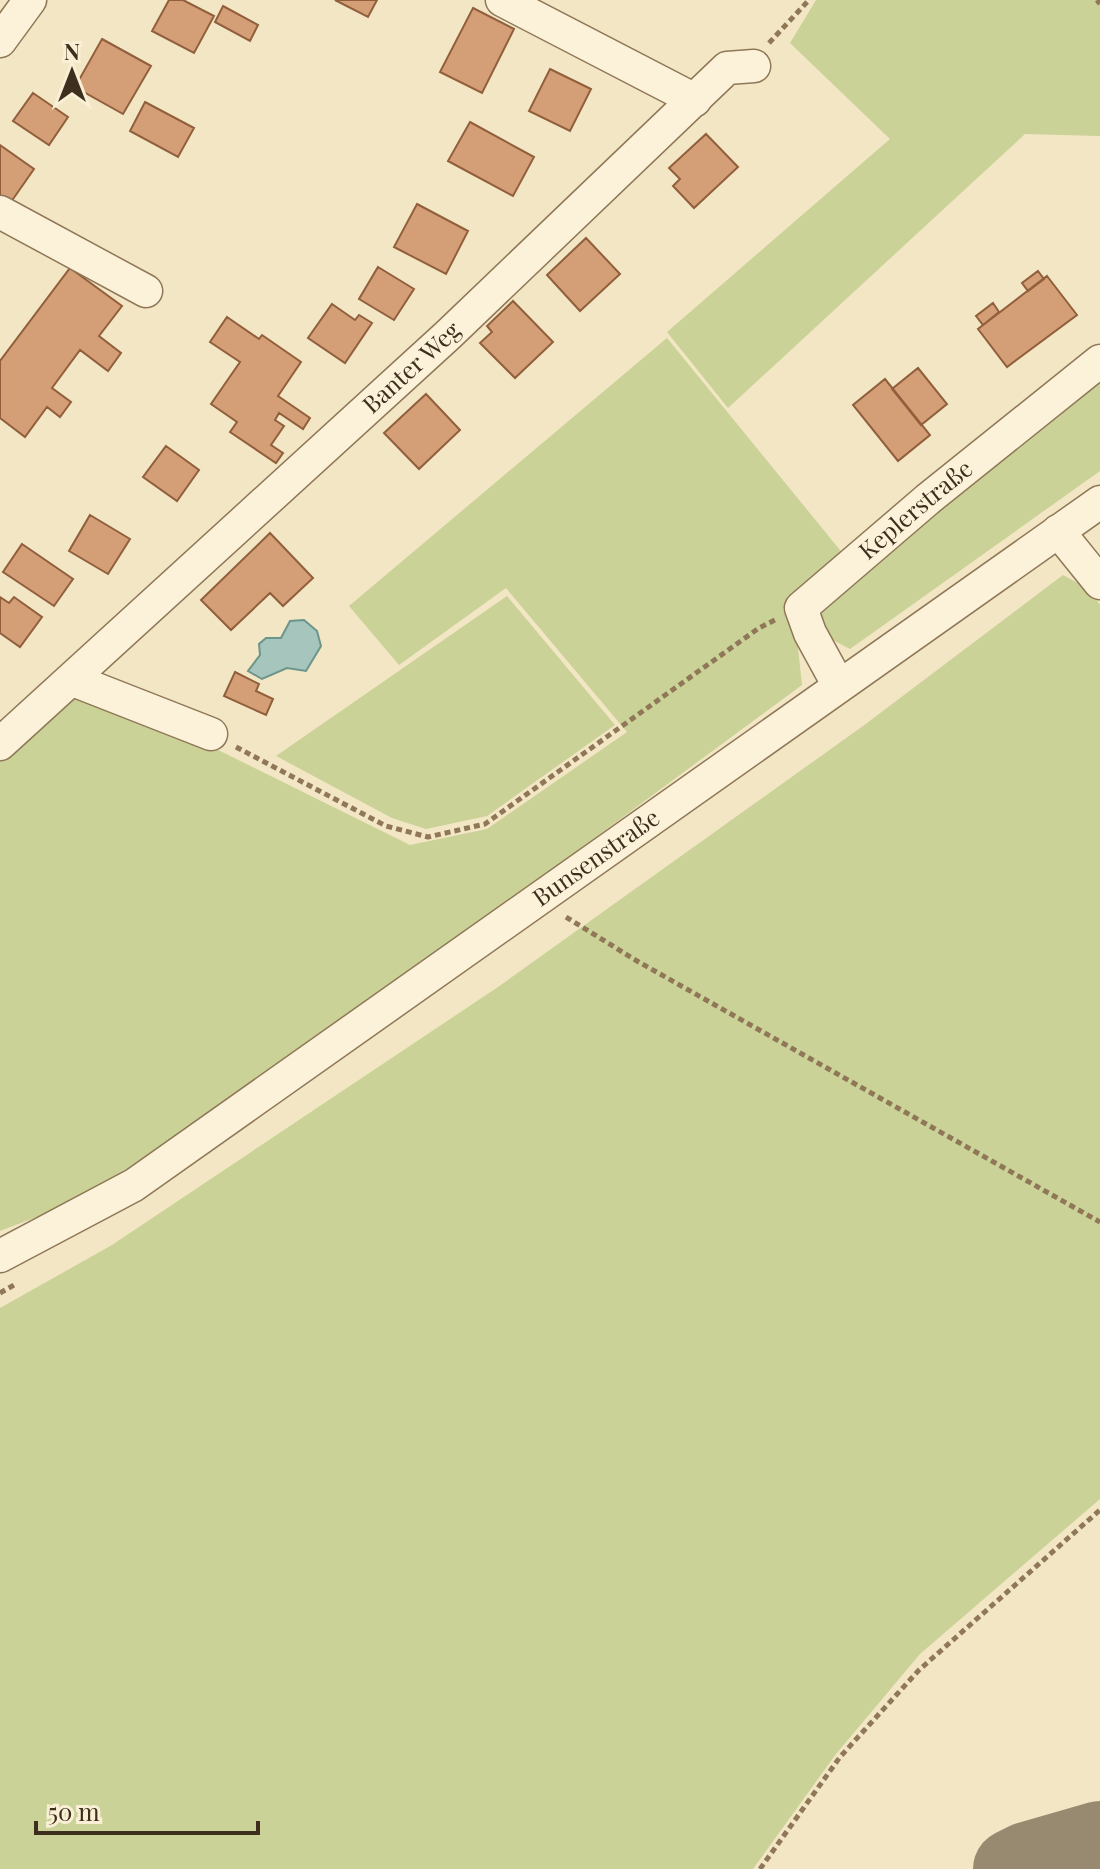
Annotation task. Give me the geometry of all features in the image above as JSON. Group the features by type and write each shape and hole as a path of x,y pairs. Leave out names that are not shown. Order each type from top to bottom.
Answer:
{"street":[{"path":"0,41 30,0"},
{"path":"502,0 695,100"},
{"name":"Banter Weg","path":"0,744 448,335 727,68 754,66"},
{"path":"0,212 146,291"},
{"name":"Keplerstraße","path":"801,608 928,499 1100,361"},
{"name":"Bunsenstraße","path":"0,1256 134,1185 1100,502"},
{"path":"1058,531 1100,583"},
{"path":"801,608 810,633 839,686"},
{"path":"73,680 211,734"}],"path":[{"path":"754,66 769,43 809,0"},
{"path":"211,734 386,826 428,837 485,824 759,628 801,608"},
{"path":"561,913 650,969 1100,1222"},
{"path":"760,1869 840,1757 919,1670 1100,1510"}],"green space":[{"path":"816,0 1100,0 1100,136 1025,134 728,408 667,332 890,139 790,43"},
{"path":"667,338 844,555 1100,348 1100,471 850,649 829,638 821,614 839,565 783,609 797,639 802,685 532,884 104,1191 0,1231 0,758 81,694 204,743 410,845 487,829 627,732 506,588 399,665 349,606"},
{"path":"1063,575 1089,589 1100,605 1100,1499 920,1654 836,1754 753,1869 0,1869 0,1308 112,1245 498,987 863,726"},
{"path":"507,596 615,725 487,816 426,829 392,818 276,756"}],"water":[{"path":"304,620 317,631 321,646 306,671 287,668 262,679 248,671 260,655 259,644 266,638 281,638 290,621"}],"building":[{"path":"169,0 183,0 214,16 194,53 152,31"},
{"path":"335,0 377,0 368,17"},
{"path":"223,6 258,25 250,41 215,22"},
{"path":"473,8 514,29 482,93 440,72"},
{"path":"102,39 151,66 123,114 75,87"},
{"path":"550,69 591,89 570,131 529,111"},
{"path":"33,93 68,117 49,145 13,121"},
{"path":"145,102 194,128 178,157 130,131"},
{"path":"470,122 534,157 513,196 448,161"},
{"path":"706,134 738,167 694,208 673,186 680,179 669,168"},
{"path":"0,145 34,169 11,202 0,195"},
{"path":"417,204 468,231 446,274 394,247"},
{"path":"586,238 620,274 580,311 547,275"},
{"path":"378,267 414,289 394,320 359,299"},
{"path":"70,268 122,306 99,336 121,353 108,371 80,350 52,388 71,402 60,417 47,407 25,437 0,418 0,361"},
{"path":"1038,271 1044,279 1028,291 1022,283"},
{"path":"1047,276 1077,315 1007,367 978,329"},
{"path":"513,301 553,342 515,378 480,343 492,332 487,326"},
{"path":"993,303 999,312 983,325 976,316"},
{"path":"332,304 355,320 359,315 372,323 345,363 308,338"},
{"path":"227,317 259,339 262,335 301,362 278,396 310,418 303,429 279,413 275,420 284,426 271,445 283,453 276,463 230,432 237,422 211,404 240,362 210,342"},
{"path":"918,368 947,404 921,425 892,389"},
{"path":"885,379 930,435 898,461 853,405"},
{"path":"426,394 460,430 419,469 384,433"},
{"path":"166,446 199,470 177,501 143,477"},
{"path":"90,515 130,539 108,574 69,551"},
{"path":"270,533 313,578 283,606 270,593 231,630 201,600"},
{"path":"22,544 73,579 54,606 3,572"},
{"path":"0,597 9,603 14,597 42,617 20,647 0,633"},
{"path":"235,672 259,684 256,691 273,699 266,715 224,696"}],"taxiway":[{"path":"1013,1869 1100,1841"}]}
